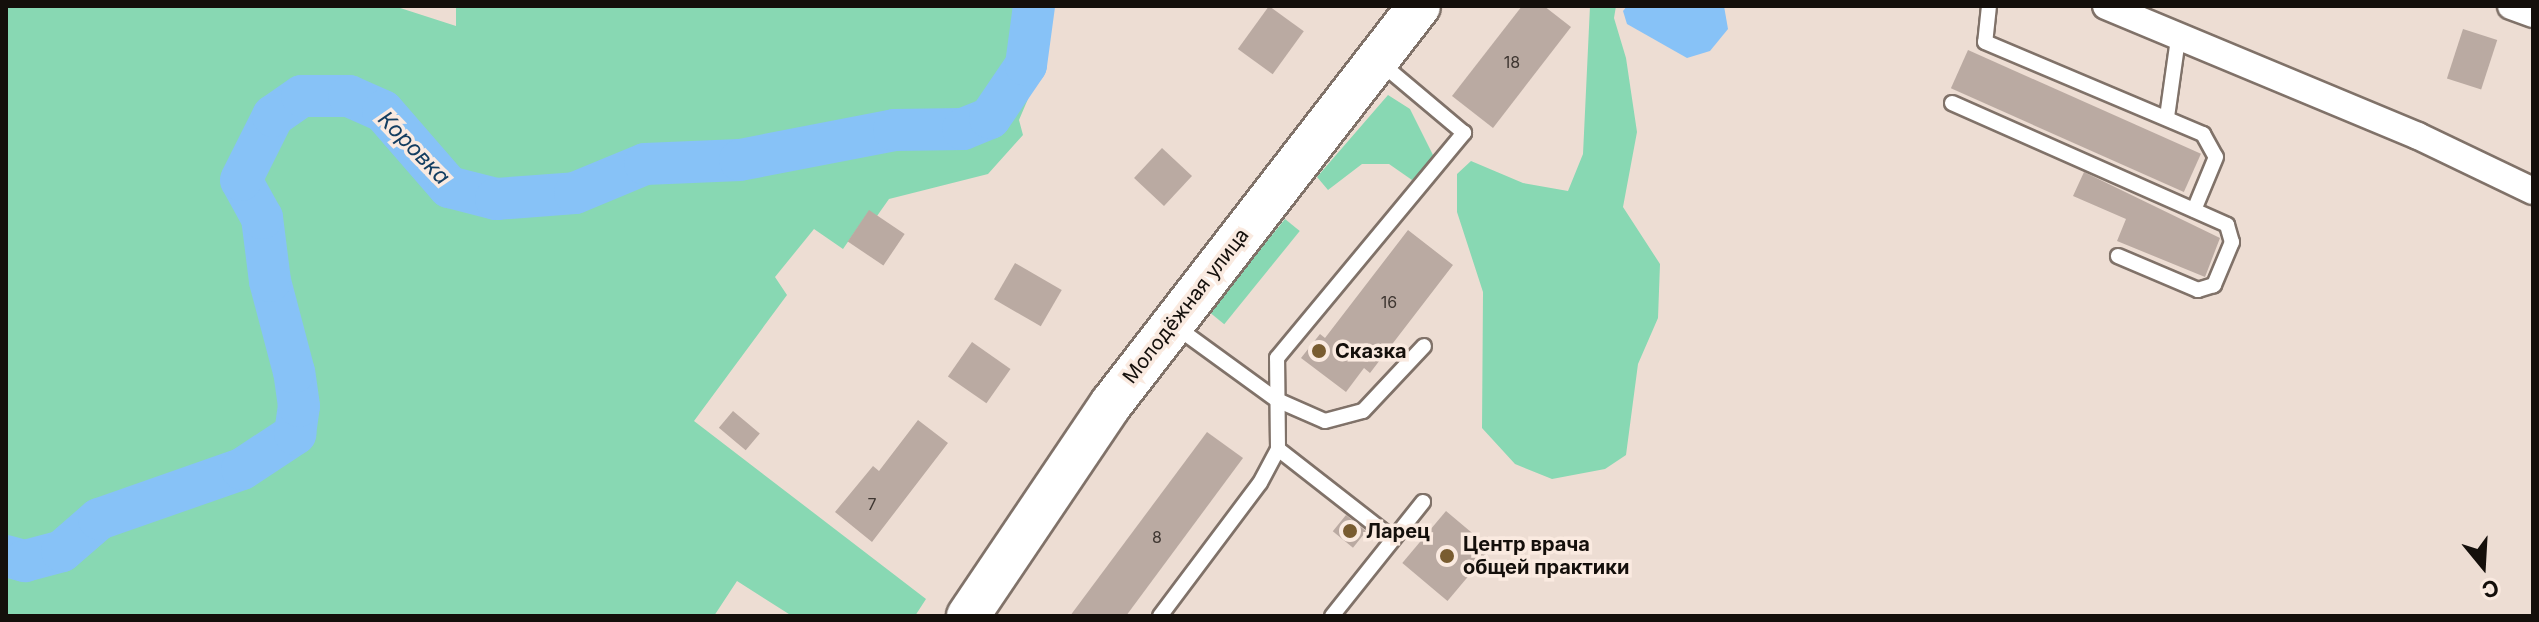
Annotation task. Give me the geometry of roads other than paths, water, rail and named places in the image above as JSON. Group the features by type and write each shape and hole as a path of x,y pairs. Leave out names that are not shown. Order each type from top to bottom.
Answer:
{"main road":[{"name":"Молодёжная улица","path":"968,616 1056,480 1172,324 1419,6"}],"street":[{"path":"2106,6 2178,39 2418,136 2533,191"},
{"path":"2511,6 2533,14"}],"lane":[{"path":"1989,6 1985,42 2167,117 2212,144 2216,157 2194,210"},
{"path":"2167,117 2178,39"},
{"path":"1160,616 1260,483 1278,449 1277,358 1464,133 1377,60"},
{"path":"1952,103 2227,225 2232,242 2214,285 2198,290 2118,256"},
{"path":"1172,324 1277,400 1325,421 1363,411 1424,346"},
{"path":"1278,449 1393,539"},
{"path":"1332,616 1423,502"}],"water":[{"path":"1627,6 1724,6 1728,29 1710,51 1687,58 1627,24 1623,11"}],"waterway":[{"name":"Коровка","path":"6,556 25,561 62,551 99,519 242,469 295,434 299,406 294,372 270,281 262,218 241,180 273,116 302,96 349,96 383,111 449,187 496,199 575,193 645,164 740,160 894,130 963,129 990,118 1026,65 1034,6"}],"place":[{"name":"Сказка","path":"1319,351"},
{"name":"Ларец","path":"1350,531"},
{"name":"Центр врача общей практики","path":"1447,556"}]}
